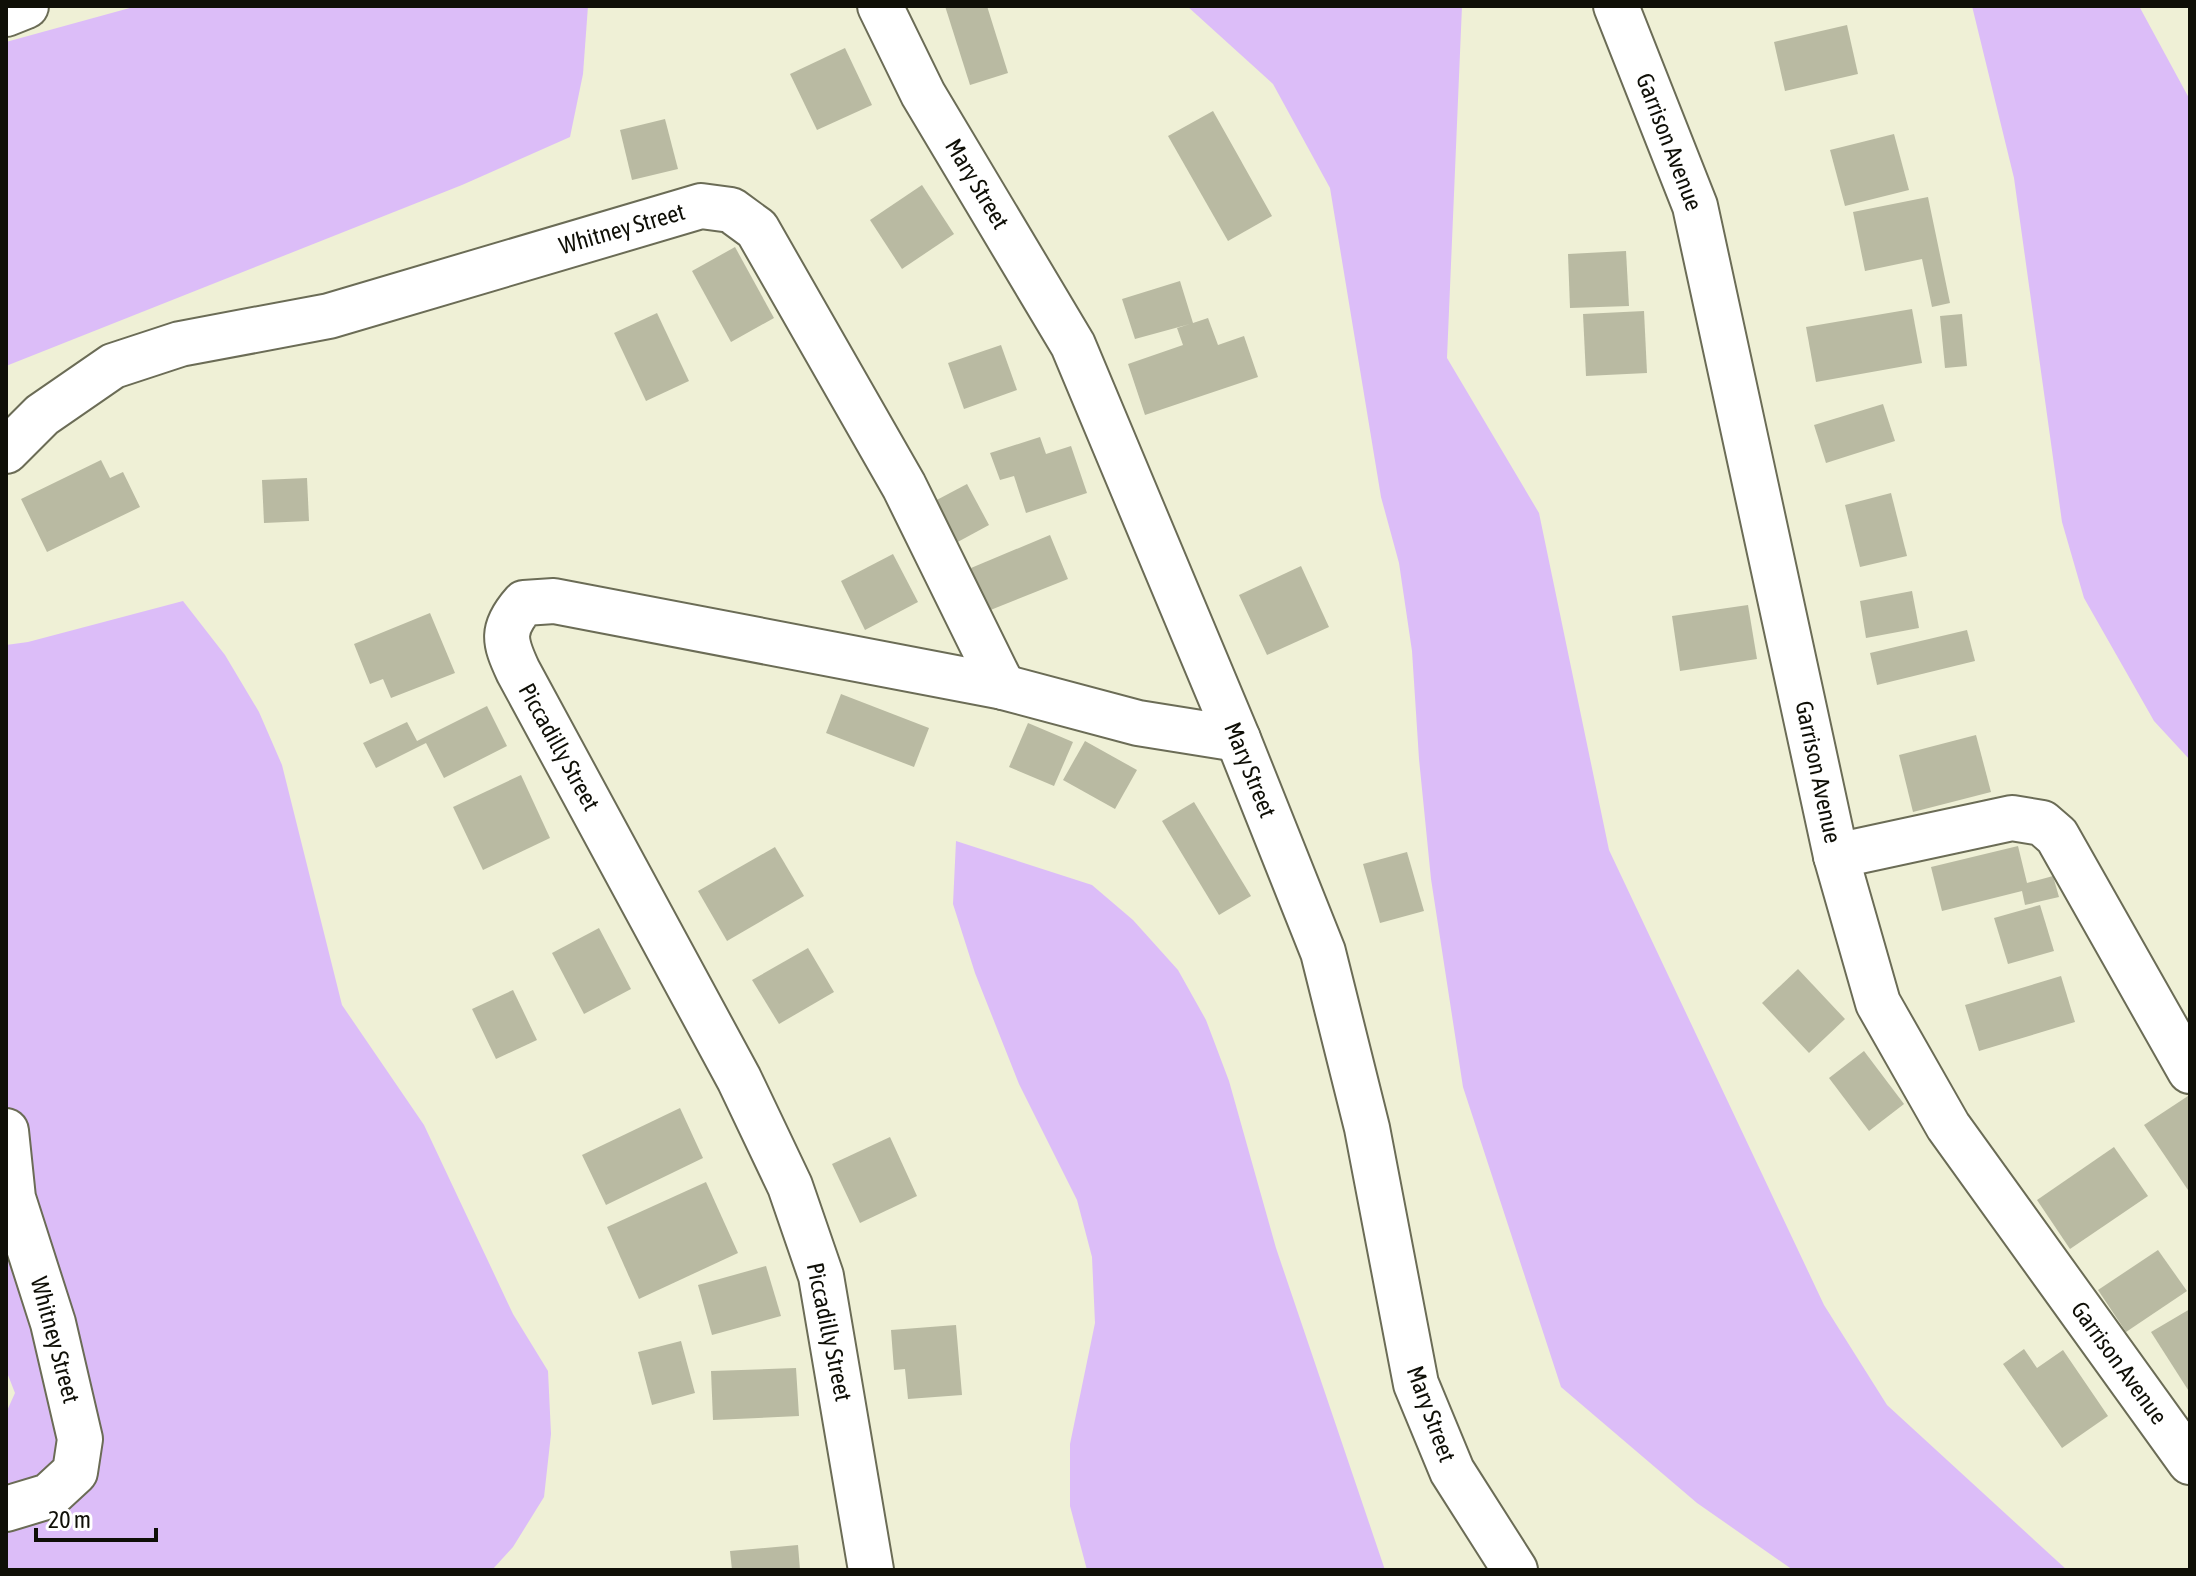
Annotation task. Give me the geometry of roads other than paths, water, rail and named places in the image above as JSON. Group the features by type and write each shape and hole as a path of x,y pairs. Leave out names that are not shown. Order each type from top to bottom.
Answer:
{"street":[{"path":"6,14 26,6"},
{"name":"Mary Street","path":"880,6 923,94 1073,345 1238,739 1323,952 1367,1128 1416,1384 1452,1471 1515,1570"},
{"name":"Garrison Avenue","path":"1616,6 1695,206 1836,856 1878,1003 1948,1126 2190,1462"},
{"name":"Whitney Street","path":"6,451 42,415 113,366 180,344 329,316 701,206 731,210 757,229 904,486 1003,687"},
{"name":"Piccadilly Street","path":"871,1570 821,1276 790,1186 739,1079 518,671 505,644 511,618 524,603 554,601 1003,687 1138,723 1238,739"},
{"path":"1836,856 2012,818 2042,823 2057,836 2190,1071"},
{"name":"Whitney Street","path":"6,1131 13,1198 53,1323 80,1439 75,1472 49,1496 6,1509"}]}
